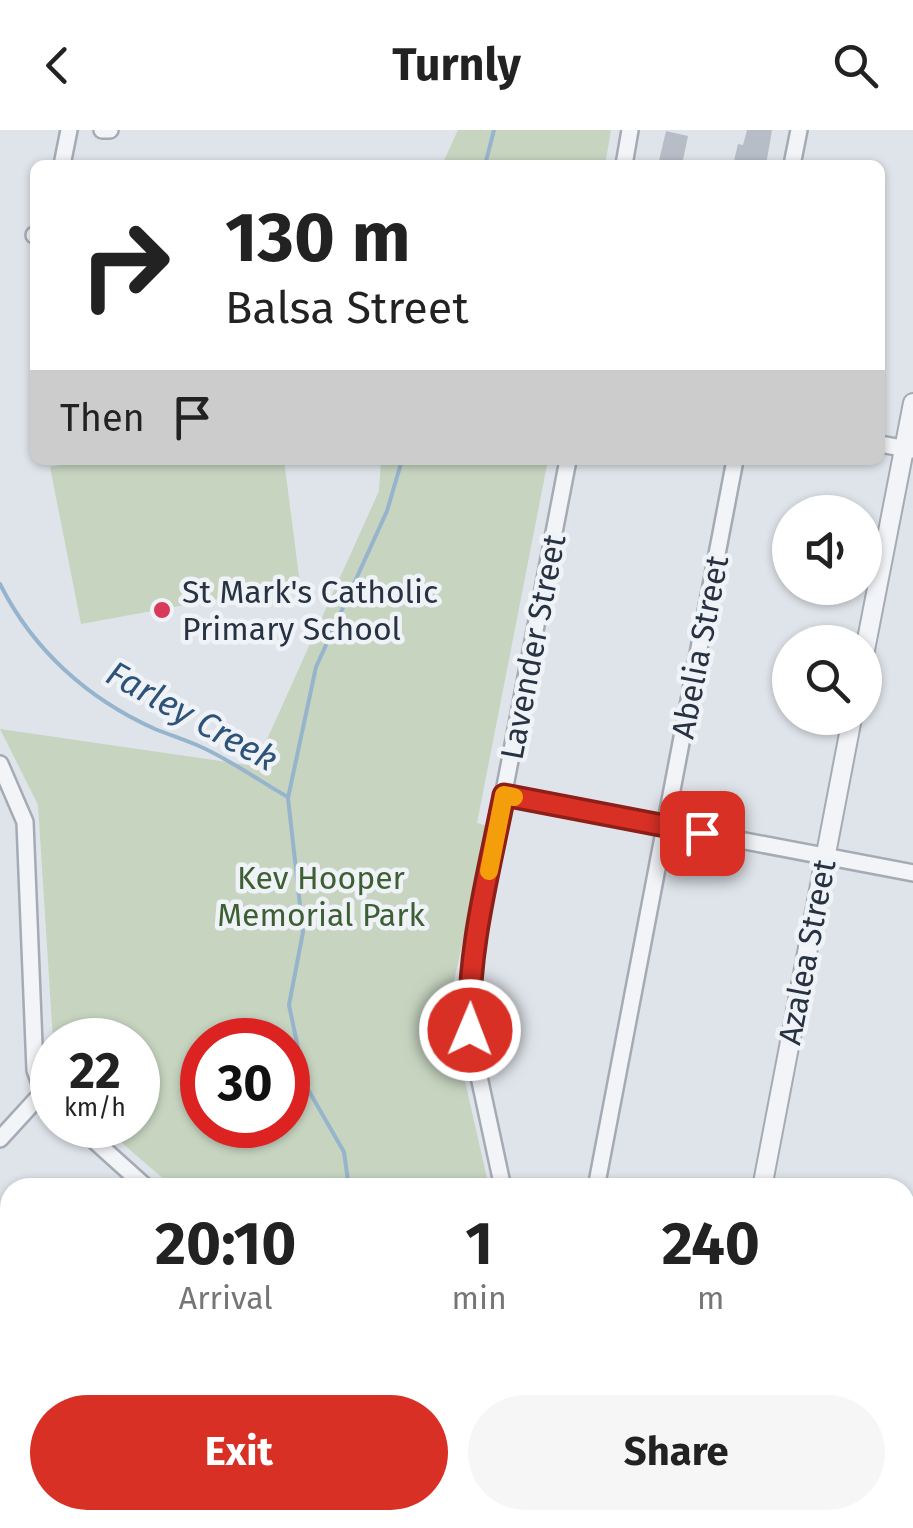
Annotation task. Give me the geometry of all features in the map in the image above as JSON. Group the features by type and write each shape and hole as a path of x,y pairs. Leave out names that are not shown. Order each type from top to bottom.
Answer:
{"street":[{"path":"63,160 69,130"},
{"path":"102,130 110,130"},
{"path":"625,160 630,130"},
{"path":"793,160 799,130"},
{"path":"870,625 909,449 913,403"},
{"name":"Lavender Street","path":"501,1178 470,1030 468,992 567,465"},
{"name":"Abelia Street","path":"598,1178 734,465"},
{"name":"Azalea Street","path":"764,1178 849,735"},
{"path":"0,764 25,822 34,1018"},
{"path":"504,795 913,874"},
{"path":"0,1139 30,1113"},
{"path":"103,1148 136,1178"}],"green space":[{"path":"458,130 611,130 606,160 444,160"},
{"path":"285,465 300,584 81,624 50,467"},
{"name":"Kev Hooper Memorial Park","path":"381,465 547,465 477,823 488,826 451,995 452,1024 487,1178 163,1178 128,1148 160,1148 160,1018 52,1018 38,805 0,729 255,766 379,491"}],"building":[{"path":"747,130 772,130 767,160 734,160 738,144 743,145"},
{"path":"666,131 688,136 683,160 659,160"}],"waterway":[{"path":"486,160 494,130"},
{"path":"348,1178 344,1152 306,1086 289,1005 303,932 288,798 316,667 387,511 401,465"},
{"name":"Farley Creek","path":"0,584 46,651 85,687 130,717 210,751 286,796"}],"slow traffic":[{"path":"489,871 504,795 514,797"}],"place":[{"name":"St Mark's Catholic Primary School","path":"162,610"}],"route":[{"path":"470,1030 468,992 474,947 504,795 702,833"}]}
